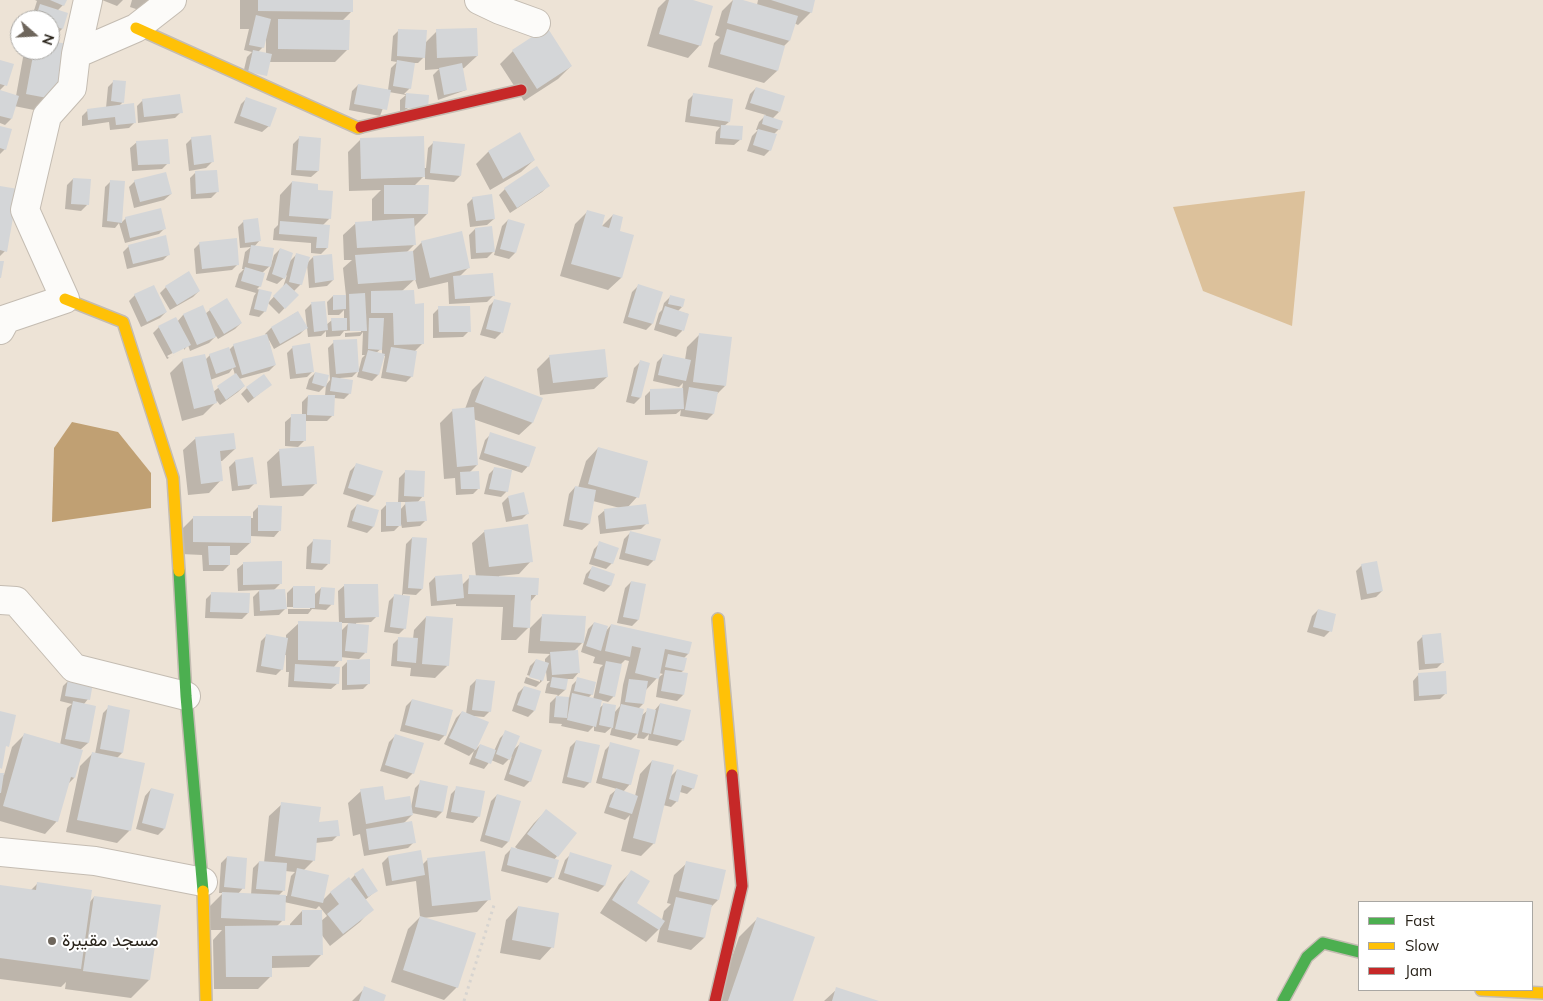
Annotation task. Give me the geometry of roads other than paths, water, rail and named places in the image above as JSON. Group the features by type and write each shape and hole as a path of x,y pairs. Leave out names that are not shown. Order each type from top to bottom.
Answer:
{"street":[{"path":"65,299 25,210 47,116 72,88 76,54 88,0"},
{"path":"76,54 136,28 172,0"},
{"path":"479,0 536,23"},
{"path":"136,28 358,128 521,90"},
{"path":"0,330 6,319 65,299 123,322 173,478 186,696 204,882 206,1001"},
{"path":"0,600 16,601 74,668 186,696"},
{"path":"715,1001 742,886 718,620"},
{"path":"0,852 95,860 204,882"},
{"path":"1283,1001 1307,957 1323,942 1358,952"},
{"path":"1502,991 1543,993"}],"place":[{"name":"مسجد مقيبرة","path":"52,941"}]}
